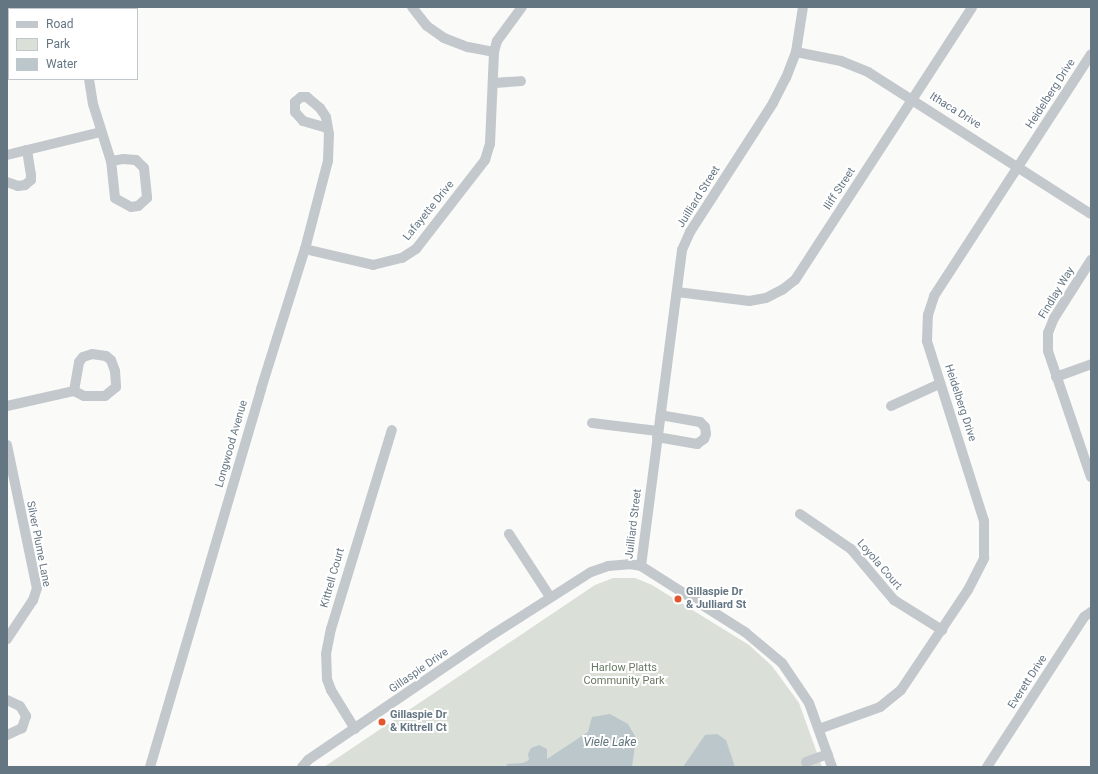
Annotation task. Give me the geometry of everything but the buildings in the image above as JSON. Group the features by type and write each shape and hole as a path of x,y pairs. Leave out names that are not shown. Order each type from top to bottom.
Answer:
{"street":[{"path":"412,7 427,26 444,38 468,47 494,52"},
{"name":"Lafayette Drive","path":"305,249 373,265 402,258 416,249 484,160 490,144 494,82 494,52 497,41 522,7"},
{"name":"Juilliard Street","path":"641,566 682,250 690,232 773,104 796,52 803,7"},
{"name":"Iliff Street","path":"677,292 746,301 766,298 782,290 795,280 972,7"},
{"name":"Ithaca Drive","path":"796,52 841,61 868,72 913,99 1091,214"},
{"name":"Heidelberg Drive","path":"820,729 880,707 901,690 942,630 984,558 984,521 976,490 939,384 927,331 928,315 934,296 1091,54"},
{"path":"90,80 101,132 111,161 115,198 131,207 145,202 147,198 144,168 136,160 111,161"},
{"path":"494,82 521,81"},
{"name":"Longwood Avenue","path":"150,767 261,389 305,249 330,150 327,128"},
{"path":"7,155 101,132"},
{"path":"7,182 18,186 31,180 27,150"},
{"name":"Findlay Way","path":"1091,260 1054,318 1048,333 1048,351 1091,477"},
{"path":"7,406 74,391 84,396 105,396 112,392 117,379 110,360 100,354 83,357 79,362 74,391"},
{"path":"1056,377 1091,364"},
{"path":"891,406 939,384"},
{"path":"592,423 658,434 697,444 704,439 706,434 705,427 700,422 661,415"},
{"name":"Kittrell Court","path":"355,729 341,710 331,690 327,678 326,654 329,635 392,430"},
{"name":"Silver Plume Lane","path":"7,445 37,588 33,600 7,639"},
{"name":"Loyola Court","path":"800,514 851,549 894,600 942,630"},
{"path":"509,534 550,597"},
{"name":"Gillaspie Drive","path":"302,767 308,760 550,597 600,568 629,564 641,566"},
{"path":"641,566 762,644 795,679 820,729 832,767"},
{"name":"Everett Drive","path":"987,767 1084,617 1091,612"},
{"path":"7,700 20,706 26,716 22,728 7,734"},
{"path":"806,762 828,754"}],"green space":[{"name":"Harlow Platts Community Park","path":"613,578 635,578 652,585 749,645 772,666 799,703 822,767 324,767 595,585"}],"water":[{"name":"Viele Lake","path":"610,714 628,724 636,738 632,767 509,767 506,764 523,763 529,760 528,754 531,748 539,745 547,749 547,759 588,732 592,717"},
{"path":"717,734 726,740 735,767 683,767 705,735"}],"place":[{"name":"Gillaspie Dr & Julliard St","path":"678,599"},
{"name":"Gillaspie Dr & Kittrell Ct","path":"382,722"}]}
